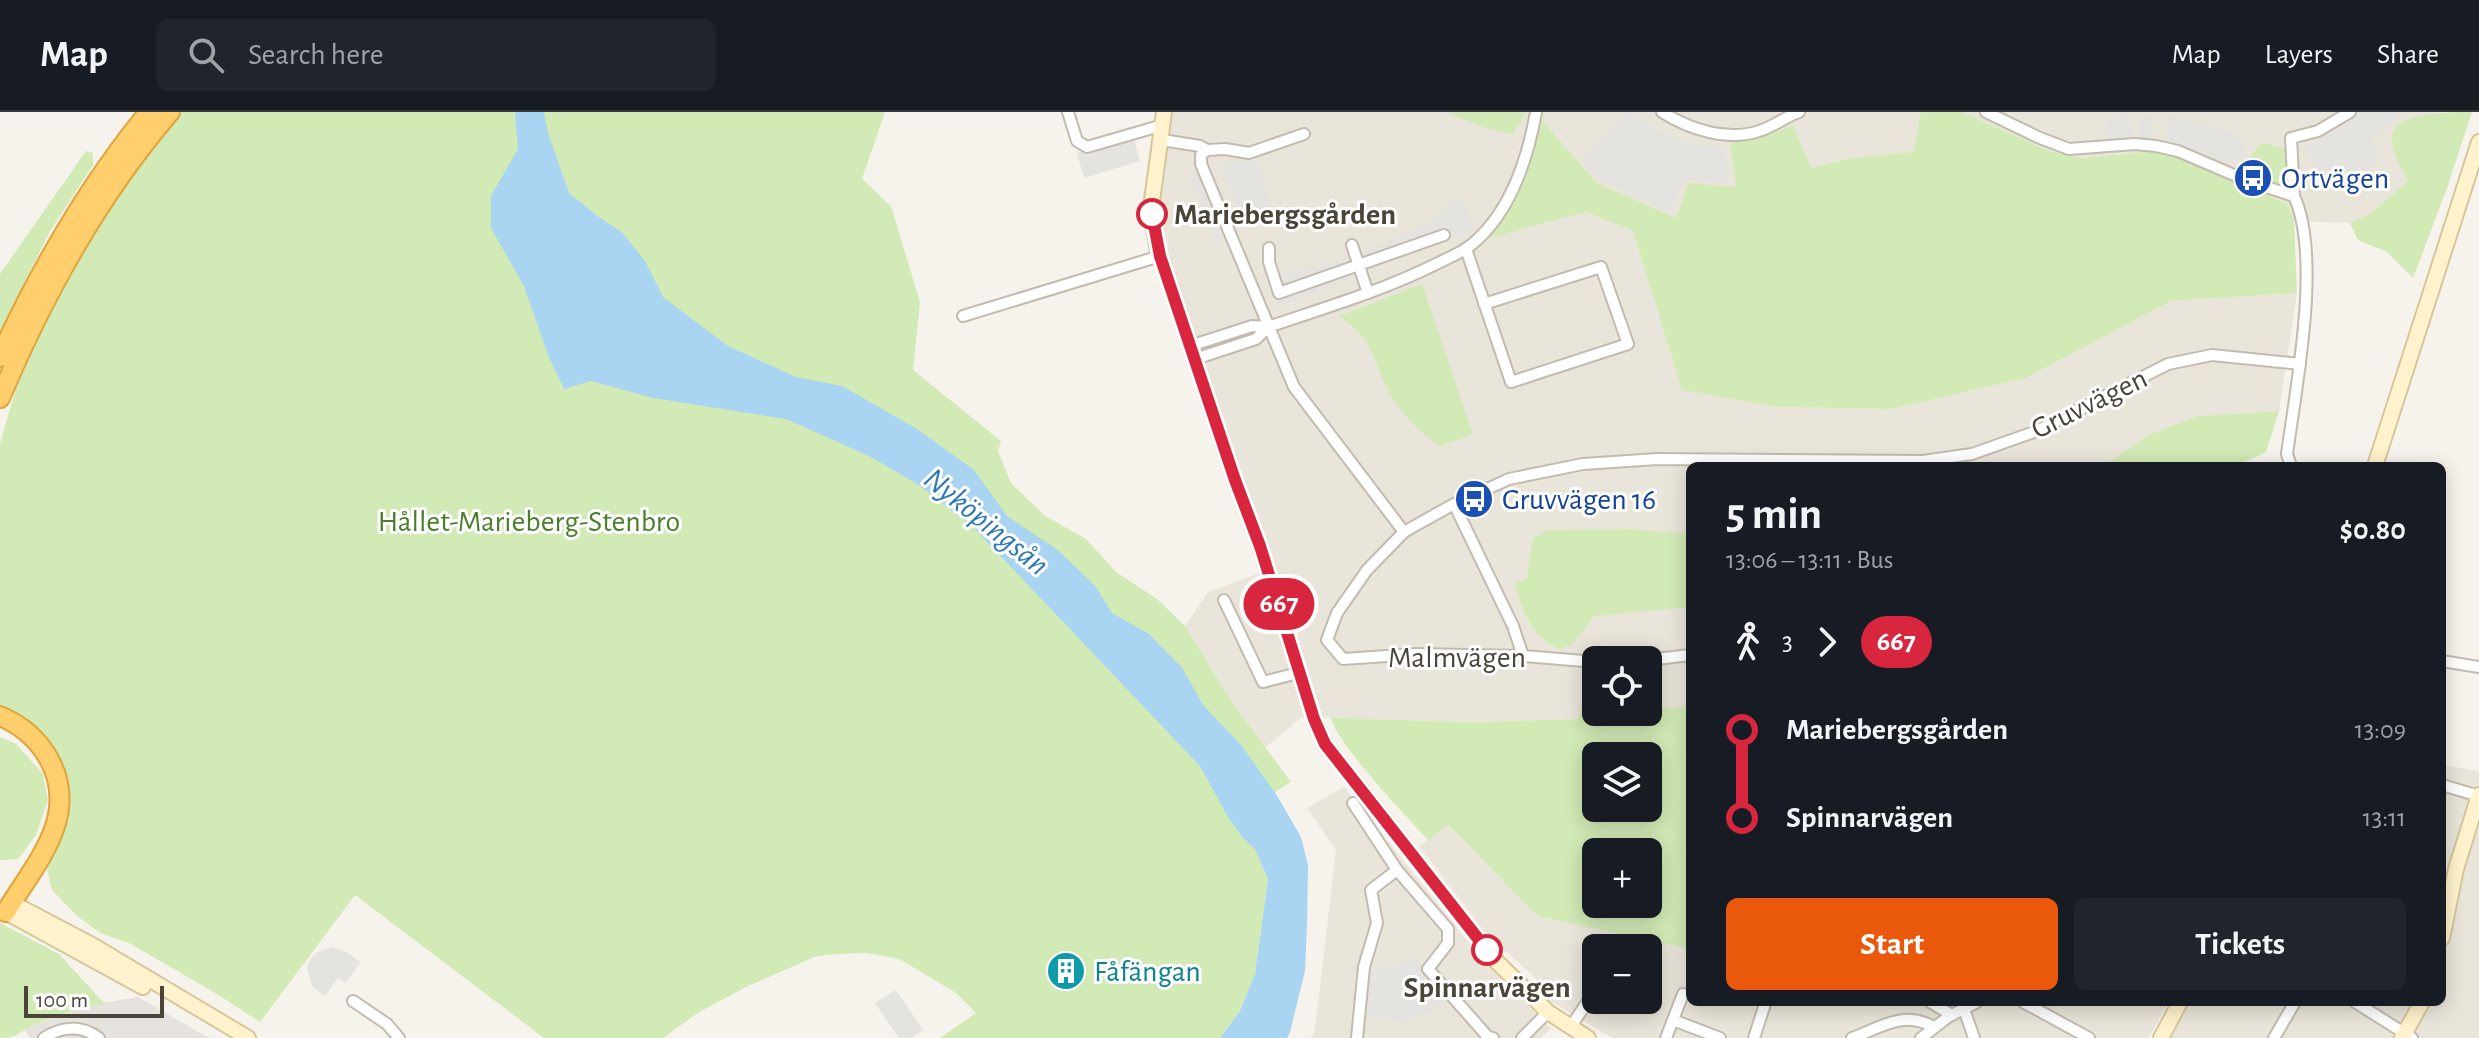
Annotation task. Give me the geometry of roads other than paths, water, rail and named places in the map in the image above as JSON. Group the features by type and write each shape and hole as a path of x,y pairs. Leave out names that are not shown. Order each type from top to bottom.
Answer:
{"highway":[{"path":"0,357 27,300 78,211 149,112"},
{"path":"0,398 65,265 118,181 170,112"},
{"path":"0,716 21,728 40,745 57,776 60,798 51,840 9,908"}],"street":[{"path":"1068,112 1077,141 1087,147 1163,126 1207,150 1242,152 1260,151 1304,134"},
{"path":"1192,352 1252,326 1268,327 1368,293 1466,249 1480,237 1517,184 1536,112"},
{"path":"1662,112 1691,128 1741,134 1756,133 1799,112"},
{"path":"1986,112 2069,149 2135,144 2156,146 2178,151 2248,181 2294,196"},
{"path":"2290,462 2287,454 2300,364 2306,248 2305,227 2294,196 2291,138 2321,129 2350,112"},
{"path":"1163,126 1152,201 1160,256 1260,546 1298,673 1325,744 1497,962 1548,1012 1588,1038"},
{"path":"2376,462 2479,142"},
{"path":"1207,150 1201,155 1201,164 1294,387 1404,532"},
{"path":"1269,248 1269,262 1279,293 1444,235"},
{"path":"1352,245 1368,293"},
{"path":"1466,249 1484,304 1511,382 1628,344 1601,267 1484,304"},
{"path":"963,316 1160,256"},
{"name":"Gruvvägen","path":"1821,462 1923,461 1972,454 2037,431 2168,364 2212,355 2300,364"},
{"name":"Gruvvägen","path":"1327,640 1337,613 1367,570 1404,532 1454,504 1509,479 1583,464 1658,459 1704,462"},
{"path":"1454,504 1513,626 1523,656"},
{"path":"1224,600 1263,682 1298,673"},
{"name":"Malmvägen","path":"1327,640 1343,659 1416,654 1523,656 1582,661"},
{"path":"1662,658 1686,655"},
{"path":"2446,662 2479,667"},
{"path":"2446,786 2479,796 2456,869 2446,918"},
{"path":"1353,803 1397,870 1448,929 1448,943 1428,969 1488,1037 1493,1038"},
{"path":"1357,1038 1364,967 1377,923 1371,890 1397,870"},
{"path":"9,908 230,1038"},
{"path":"9,908 92,945 248,1038"},
{"path":"1666,1038 1683,994"},
{"path":"353,1001 387,1024 399,1038"},
{"path":"1754,1038 1764,1006"},
{"path":"1937,1006 1952,1015"},
{"path":"1921,1038 1970,1006"},
{"path":"2030,1006 2089,1038"},
{"path":"2161,1038 2178,1006"},
{"path":"2274,1038 2293,1006"},
{"path":"2361,1006 2406,1037 2420,1006"},
{"path":"1964,1009 1974,1038"},
{"path":"1570,1028 1582,1010"},
{"path":"1522,1038 1548,1012"},
{"path":"1852,1038 1906,1018 1921,1020 1934,1027"},
{"path":"1673,1020 1720,1038"},
{"path":"44,1038 56,1030 80,1028 99,1038"}],"water":[{"name":"Nyköpingsån","path":"515,112 544,112 569,193 622,232 645,261 663,297 728,346 796,377 842,386 917,429 974,470 1007,516 1059,551 1096,587 1112,613 1149,634 1183,669 1203,705 1241,745 1276,794 1301,837 1308,865 1305,971 1287,1038 1220,1038 1240,1011 1255,974 1268,879 1255,849 1228,817 1200,766 974,528 919,485 869,456 786,419 653,398 591,381 564,389 548,355 524,286 491,228 491,196 518,149"}],"place":[{"name":"Ortvägen","path":"2253,178"},
{"name":"Mariebergsgården","path":"1152,214"},
{"name":"Gruvvägen 16","path":"1474,499"},
{"name":"Spinnarvägen","path":"1487,950"},
{"name":"Fåfängan","path":"1066,971"}],"park label":[{"name":"Hållet-Marieberg-Stenbro","path":"529,521"}]}
